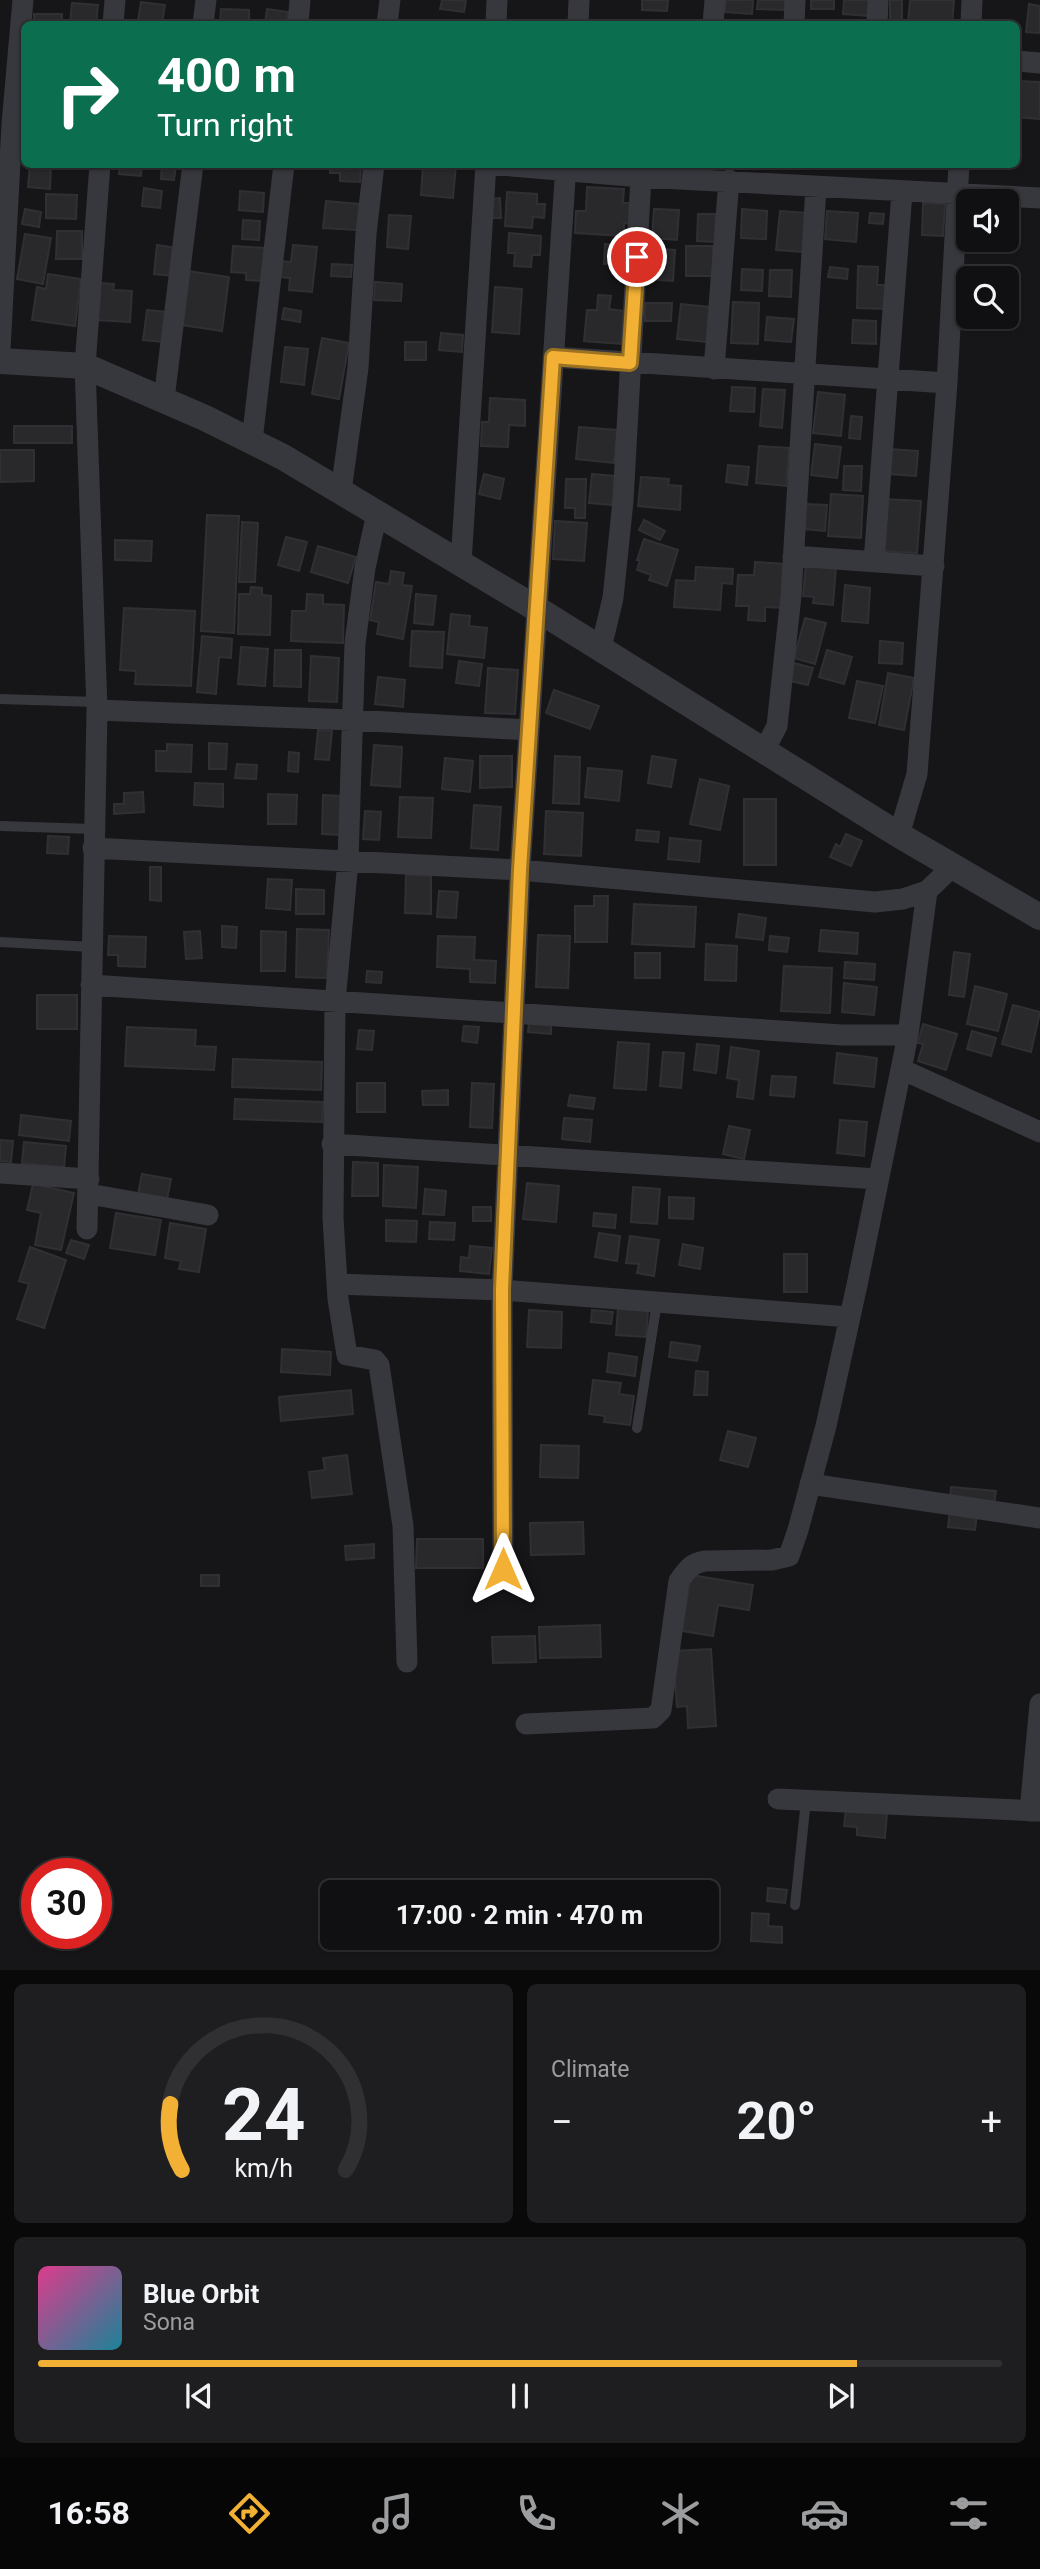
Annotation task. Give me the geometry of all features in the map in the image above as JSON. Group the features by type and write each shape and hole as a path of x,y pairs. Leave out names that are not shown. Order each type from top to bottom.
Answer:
{"street":[{"path":"0,350 14,81 23,0"},
{"path":"113,21 115,0"},
{"path":"203,21 206,0"},
{"path":"298,21 300,0"},
{"path":"387,21 390,0"},
{"path":"496,21 498,0"},
{"path":"578,21 579,0"},
{"path":"713,21 715,0"},
{"path":"794,21 795,0"},
{"path":"877,21 878,0"},
{"path":"971,21 972,0"},
{"path":"1020,61 1040,63"},
{"path":"87,1229 97,706 85,366 100,168"},
{"path":"164,399 193,168"},
{"path":"252,441 284,168"},
{"path":"341,491 358,368 366,234 374,168"},
{"path":"461,563 487,168"},
{"path":"503,1569 502,1290 520,870 566,168 641,177 729,180 783,174 816,187 956,195 947,383 917,774 899,835"},
{"path":"957,189 959,168"},
{"path":"601,648 614,598 623,501 641,177"},
{"path":"714,369 729,180"},
{"path":"765,751 777,726 793,556 816,187"},
{"path":"874,562 902,192"},
{"path":"1019,197 1040,198"},
{"path":"553,357 806,376 947,383"},
{"path":"0,361 85,366 164,399 252,441 341,491 537,609 952,867 1040,916"},
{"path":"377,513 365,568 355,643 348,861 335,1002 332,1144 337,1284 346,1355 375,1360 379,1365 403,1526 407,1662"},
{"path":"793,556 934,566"},
{"path":"97,706 529,730"},
{"path":"93,839 348,861 520,870 875,902 903,899 927,891 952,867"},
{"path":"526,1724 653,1718 661,1710 679,1581 688,1567 696,1562 772,1560 789,1556 810,1484 849,1317 901,1069 927,891"},
{"path":"91,985 842,1035 908,1035"},
{"path":"901,1069 1040,1132"},
{"path":"332,1144 878,1179"},
{"path":"0,1173 89,1187 208,1214"},
{"path":"337,1284 502,1290 849,1317"},
{"path":"810,1484 1040,1518"},
{"path":"778,1799 1035,1811 1040,1704"}],"lane":[{"path":"0,699 97,706"},
{"path":"0,826 93,839"},
{"path":"0,942 92,947"},
{"path":"637,1428 657,1302"},
{"path":"794,1905 806,1800"}],"building":[{"path":"442,0 466,0 464,12 440,9"},
{"path":"642,0 668,0 667,11 642,10"},
{"path":"726,0 753,0 752,14 725,12"},
{"path":"758,0 785,0 785,10 757,9"},
{"path":"811,0 834,0 834,9 811,9"},
{"path":"844,0 869,0 868,16 843,14"},
{"path":"890,0 902,0 902,20 890,20"},
{"path":"910,0 954,0 952,21 908,21"},
{"path":"141,2 165,5 162,21 138,21"},
{"path":"72,3 98,5 96,21 70,21"},
{"path":"1029,4 1040,6 1040,33 1026,32"},
{"path":"221,9 249,10 249,21 220,21"},
{"path":"267,9 288,12 286,21 265,21"},
{"path":"34,14 62,14 62,21 34,21"},
{"path":"1020,81 1040,82 1040,119 1020,117"},
{"path":"30,168 51,168 50,189 28,187"},
{"path":"120,168 142,168 141,176 119,174"},
{"path":"162,168 176,168 174,180 161,179"},
{"path":"330,168 361,168 360,182 340,181 340,173 330,173"},
{"path":"423,168 456,168 453,198 421,195"},
{"path":"587,187 624,189 623,203 632,203 631,224 624,223 624,236 575,233 576,211 586,211"},
{"path":"144,188 162,191 160,208 142,206"},
{"path":"240,191 264,193 263,212 239,210"},
{"path":"507,192 537,194 537,204 545,204 544,218 533,217 532,228 505,226"},
{"path":"46,194 77,195 76,219 46,218"},
{"path":"500,198 501,218 491,218 491,199"},
{"path":"326,201 359,204 357,230 323,228"},
{"path":"923,203 945,204 943,236 922,235"},
{"path":"25,209 41,212 39,227 22,224"},
{"path":"654,209 679,210 677,240 652,238"},
{"path":"742,209 767,211 766,239 741,238"},
{"path":"780,211 807,213 804,252 776,250"},
{"path":"827,211 858,213 856,242 825,239"},
{"path":"870,213 884,214 883,224 869,223"},
{"path":"698,214 716,214 715,242 697,241"},
{"path":"389,215 411,216 408,249 387,247"},
{"path":"243,220 260,221 259,240 242,239"},
{"path":"57,231 82,231 82,259 56,259"},
{"path":"509,233 541,236 540,255 532,255 531,267 514,266 515,253 508,253"},
{"path":"25,234 51,238 43,284 17,279"},
{"path":"605,244 624,245 624,265 604,264"},
{"path":"157,245 178,248 174,276 154,274"},
{"path":"293,245 317,247 312,292 289,290 290,278 281,277 282,261 291,262"},
{"path":"233,246 265,248 263,281 246,280 246,273 231,272"},
{"path":"686,246 713,246 713,276 686,276"},
{"path":"649,248 675,250 673,281 647,279"},
{"path":"332,264 352,265 351,277 331,276"},
{"path":"858,266 878,267 877,285 889,285 888,309 857,308"},
{"path":"830,267 848,269 847,279 828,277"},
{"path":"742,269 763,270 762,291 741,290"},
{"path":"770,270 792,270 791,297 769,296"},
{"path":"188,271 229,277 222,331 181,325"},
{"path":"48,274 81,279 75,326 32,320 37,287 46,289"},
{"path":"375,282 402,284 401,301 374,300"},
{"path":"98,283 114,284 113,290 132,291 130,322 96,320"},
{"path":"495,287 522,289 519,334 492,332"},
{"path":"598,295 611,296 609,309 624,311 621,344 584,341 587,310 597,310"},
{"path":"733,302 759,303 758,344 731,343"},
{"path":"645,303 672,303 671,321 645,321"},
{"path":"681,304 710,307 707,342 677,339"},
{"path":"284,308 301,311 300,322 282,319"},
{"path":"147,310 167,312 163,342 143,340"},
{"path":"767,317 794,319 791,342 765,340"},
{"path":"853,320 876,321 876,344 852,343"},
{"path":"441,333 463,335 462,352 439,350"},
{"path":"322,338 349,343 339,399 312,394"},
{"path":"405,342 426,342 426,360 405,360"},
{"path":"285,347 308,349 304,385 281,382"},
{"path":"732,387 755,388 754,412 730,411"},
{"path":"763,389 785,390 782,428 760,426"},
{"path":"818,392 845,395 841,436 813,433"},
{"path":"490,398 525,400 525,426 509,425 508,447 481,446 482,422 489,422"},
{"path":"851,416 862,417 860,439 849,438"},
{"path":"14,426 72,426 72,443 14,443"},
{"path":"579,427 617,430 614,463 576,459"},
{"path":"815,444 841,447 837,478 811,475"},
{"path":"759,446 789,448 786,486 756,483"},
{"path":"889,449 918,451 916,476 888,474"},
{"path":"0,450 34,450 34,481 0,482"},
{"path":"728,465 749,467 747,485 726,482"},
{"path":"844,466 862,466 861,491 843,490"},
{"path":"484,474 504,479 500,499 479,494"},
{"path":"592,474 615,476 612,505 589,503"},
{"path":"641,477 669,479 668,485 681,486 680,510 638,506"},
{"path":"566,479 586,479 585,518 575,518 575,508 565,508"},
{"path":"831,494 863,496 861,538 828,536"},
{"path":"884,499 921,501 917,553 880,551"},
{"path":"806,504 827,505 825,531 804,529"},
{"path":"207,515 239,516 234,633 201,631"},
{"path":"644,520 665,531 660,540 639,530"},
{"path":"555,521 587,523 584,561 553,559"},
{"path":"242,522 258,523 255,582 239,582"},
{"path":"286,537 307,542 299,571 278,565"},
{"path":"644,539 678,550 667,586 649,580 651,575 637,570 640,560 637,560"},
{"path":"115,540 152,541 151,561 115,560"},
{"path":"318,546 356,557 348,583 311,572"},
{"path":"755,562 786,564 784,608 765,607 765,621 748,620 749,606 736,606 738,575 754,575"},
{"path":"806,564 836,567 833,605 813,603 814,597 803,596"},
{"path":"696,567 733,569 732,584 722,583 720,610 674,607 676,580 695,581"},
{"path":"391,571 404,573 402,585 412,586 403,639 377,634 379,622 370,620 376,582 389,584"},
{"path":"845,585 870,588 868,623 842,621"},
{"path":"251,587 262,588 262,595 271,596 270,635 238,634 239,594 250,594"},
{"path":"307,594 323,595 323,604 344,605 343,643 291,641 292,611 306,611"},
{"path":"416,594 436,596 433,625 414,623"},
{"path":"124,608 195,611 191,686 135,684 136,671 120,670"},
{"path":"451,614 470,616 469,626 487,628 484,658 447,654"},
{"path":"805,618 826,623 815,664 794,658"},
{"path":"412,631 444,632 442,668 410,666"},
{"path":"202,636 232,639 231,658 219,657 216,694 197,692"},
{"path":"880,641 903,643 902,664 879,663"},
{"path":"241,647 268,649 265,686 238,684"},
{"path":"275,650 301,650 301,687 274,686"},
{"path":"827,650 852,657 844,684 819,677"},
{"path":"311,656 339,658 337,702 309,701"},
{"path":"459,661 482,664 479,686 456,683"},
{"path":"794,663 813,668 808,685 790,681"},
{"path":"488,668 518,670 515,714 485,713"},
{"path":"888,673 914,678 904,730 879,725"},
{"path":"378,677 405,680 403,707 375,704"},
{"path":"857,681 883,686 875,723 849,718"},
{"path":"554,690 599,706 590,729 546,713"},
{"path":"318,730 332,731 329,760 315,759"},
{"path":"209,743 227,744 226,769 209,769"},
{"path":"167,744 192,745 191,772 156,771 156,751 167,751"},
{"path":"374,745 402,747 400,787 371,785"},
{"path":"289,752 299,753 298,772 288,771"},
{"path":"480,756 512,756 512,787 480,788"},
{"path":"555,756 580,757 579,804 553,803"},
{"path":"652,756 676,760 671,787 648,783"},
{"path":"445,758 473,761 470,792 442,789"},
{"path":"237,764 257,765 256,779 235,778"},
{"path":"588,768 622,771 619,801 585,797"},
{"path":"700,779 729,786 720,830 690,824"},
{"path":"195,783 223,784 223,807 194,805"},
{"path":"143,792 144,812 114,814 114,804 124,804 124,793"},
{"path":"268,794 297,795 296,824 268,824"},
{"path":"323,795 343,796 342,835 322,834"},
{"path":"400,797 433,798 431,838 398,837"},
{"path":"744,799 776,799 776,865 744,865"},
{"path":"474,805 501,807 498,850 471,848"},
{"path":"365,811 381,812 379,840 363,839"},
{"path":"546,811 583,813 581,856 544,854"},
{"path":"637,830 659,832 658,842 636,840"},
{"path":"846,834 862,841 851,866 830,857 836,844 840,847"},
{"path":"48,836 69,837 68,854 47,853"},
{"path":"670,838 701,841 699,862 668,859"},
{"path":"150,867 161,867 161,901 150,900"},
{"path":"406,875 431,876 431,914 405,913"},
{"path":"268,879 292,880 290,910 266,908"},
{"path":"296,889 324,890 324,914 296,914"},
{"path":"439,891 458,892 456,918 437,917"},
{"path":"594,896 608,896 607,942 575,942 575,906 594,906"},
{"path":"634,904 696,907 694,947 632,944"},
{"path":"739,914 766,918 763,940 736,937"},
{"path":"222,926 237,927 236,948 222,947"},
{"path":"297,929 329,930 327,978 296,977"},
{"path":"821,930 858,933 857,954 819,951"},
{"path":"200,931 202,958 186,959 184,932"},
{"path":"261,931 286,932 285,971 261,971"},
{"path":"538,935 570,936 568,988 536,987"},
{"path":"109,936 146,937 145,967 118,966 118,955 108,955"},
{"path":"438,936 475,937 474,960 496,961 495,983 470,982 470,969 437,967"},
{"path":"770,936 789,938 787,952 769,950"},
{"path":"706,944 737,946 736,981 705,980"},
{"path":"954,952 970,954 964,997 949,995"},
{"path":"635,953 660,953 660,978 635,978"},
{"path":"845,962 875,964 874,980 844,978"},
{"path":"784,966 832,968 830,1013 781,1011"},
{"path":"367,971 382,972 381,983 366,982"},
{"path":"844,983 877,987 874,1015 842,1012"},
{"path":"975,986 1007,994 998,1031 967,1024"},
{"path":"37,995 77,995 77,1029 37,1029"},
{"path":"1013,1005 1040,1012 1031,1052 1002,1044"},
{"path":"529,1021 551,1022 551,1034 528,1032"},
{"path":"923,1024 957,1034 946,1070 918,1061 923,1044 918,1043"},
{"path":"464,1026 479,1027 477,1043 462,1041"},
{"path":"127,1027 196,1030 195,1046 216,1047 214,1070 125,1066"},
{"path":"359,1030 374,1031 372,1050 357,1049"},
{"path":"972,1031 996,1038 991,1056 967,1049"},
{"path":"618,1042 649,1044 646,1090 614,1088"},
{"path":"697,1044 719,1046 716,1073 694,1070"},
{"path":"731,1047 759,1051 753,1099 737,1097 739,1080 727,1078"},
{"path":"663,1052 684,1053 681,1088 660,1086"},
{"path":"837,1053 877,1058 874,1087 834,1083"},
{"path":"233,1059 322,1062 321,1090 232,1087"},
{"path":"772,1076 796,1077 794,1097 770,1095"},
{"path":"357,1083 385,1083 385,1112 357,1112"},
{"path":"472,1083 494,1084 492,1128 470,1127"},
{"path":"448,1090 448,1105 423,1105 422,1091"},
{"path":"570,1095 595,1098 593,1109 568,1106"},
{"path":"235,1099 323,1102 322,1122 234,1119"},
{"path":"21,1115 71,1121 69,1141 19,1135"},
{"path":"564,1118 592,1120 590,1142 562,1139"},
{"path":"840,1120 867,1122 864,1156 837,1153"},
{"path":"729,1126 750,1130 744,1159 723,1154"},
{"path":"0,1140 13,1141 11,1162 0,1161"},
{"path":"24,1142 66,1146 64,1167 22,1163"},
{"path":"353,1162 378,1163 378,1196 352,1196"},
{"path":"384,1165 418,1167 416,1208 383,1206"},
{"path":"142,1174 171,1179 167,1199 138,1194"},
{"path":"527,1183 559,1186 556,1222 523,1219"},
{"path":"33,1184 74,1193 61,1250 35,1245 41,1213 27,1210"},
{"path":"633,1187 660,1189 657,1224 631,1222"},
{"path":"425,1189 446,1191 444,1215 423,1214"},
{"path":"669,1197 694,1198 693,1219 669,1218"},
{"path":"473,1207 491,1207 491,1221 473,1221"},
{"path":"116,1213 161,1220 155,1255 110,1248"},
{"path":"594,1213 616,1215 615,1228 593,1226"},
{"path":"386,1220 417,1221 416,1242 386,1241"},
{"path":"430,1222 455,1223 454,1240 429,1239"},
{"path":"170,1223 206,1229 199,1272 179,1269 181,1261 165,1258"},
{"path":"599,1233 620,1236 617,1261 595,1257"},
{"path":"630,1236 659,1240 654,1276 637,1273 639,1264 626,1263"},
{"path":"71,1240 89,1245 84,1259 66,1253"},
{"path":"683,1244 703,1248 700,1269 679,1265"},
{"path":"470,1246 492,1248 489,1274 460,1271 461,1257 469,1258"},
{"path":"30,1247 66,1260 44,1328 17,1319 29,1284 19,1281"},
{"path":"784,1254 807,1254 807,1292 784,1292"},
{"path":"618,1308 648,1311 646,1337 616,1335"},
{"path":"529,1310 562,1312 561,1348 527,1347"},
{"path":"592,1310 613,1312 611,1324 591,1322"},
{"path":"671,1342 700,1346 697,1361 669,1357"},
{"path":"282,1349 331,1352 330,1375 281,1372"},
{"path":"609,1353 637,1357 635,1376 607,1372"},
{"path":"696,1371 708,1372 707,1395 694,1395"},
{"path":"593,1380 621,1383 619,1394 634,1396 630,1425 604,1422 605,1416 589,1414"},
{"path":"351,1390 353,1414 281,1421 279,1397"},
{"path":"728,1431 756,1438 748,1467 720,1460"},
{"path":"541,1445 579,1446 578,1478 540,1477"},
{"path":"347,1455 352,1494 312,1498 309,1472 325,1470 323,1458"},
{"path":"951,1487 996,1491 994,1505 950,1500"},
{"path":"950,1511 977,1514 975,1530 948,1527"},
{"path":"583,1522 584,1554 531,1555 530,1523"},
{"path":"417,1539 483,1539 483,1568 416,1568"},
{"path":"374,1544 374,1558 346,1560 345,1546"},
{"path":"201,1575 219,1575 219,1586 201,1586"},
{"path":"691,1575 753,1585 749,1610 718,1605 713,1636 682,1631"},
{"path":"600,1625 601,1657 540,1658 539,1627"},
{"path":"535,1636 536,1662 493,1663 492,1637"},
{"path":"711,1649 716,1726 688,1728 687,1706 677,1707 673,1651"},
{"path":"846,1810 887,1813 885,1838 857,1835 857,1827 844,1826"},
{"path":"768,1888 787,1890 785,1903 767,1901"},
{"path":"752,1913 769,1914 768,1926 782,1927 782,1943 751,1941"}],"route":[{"path":"503,1569 502,1290 520,870 553,357 630,363 637,257"}]}
